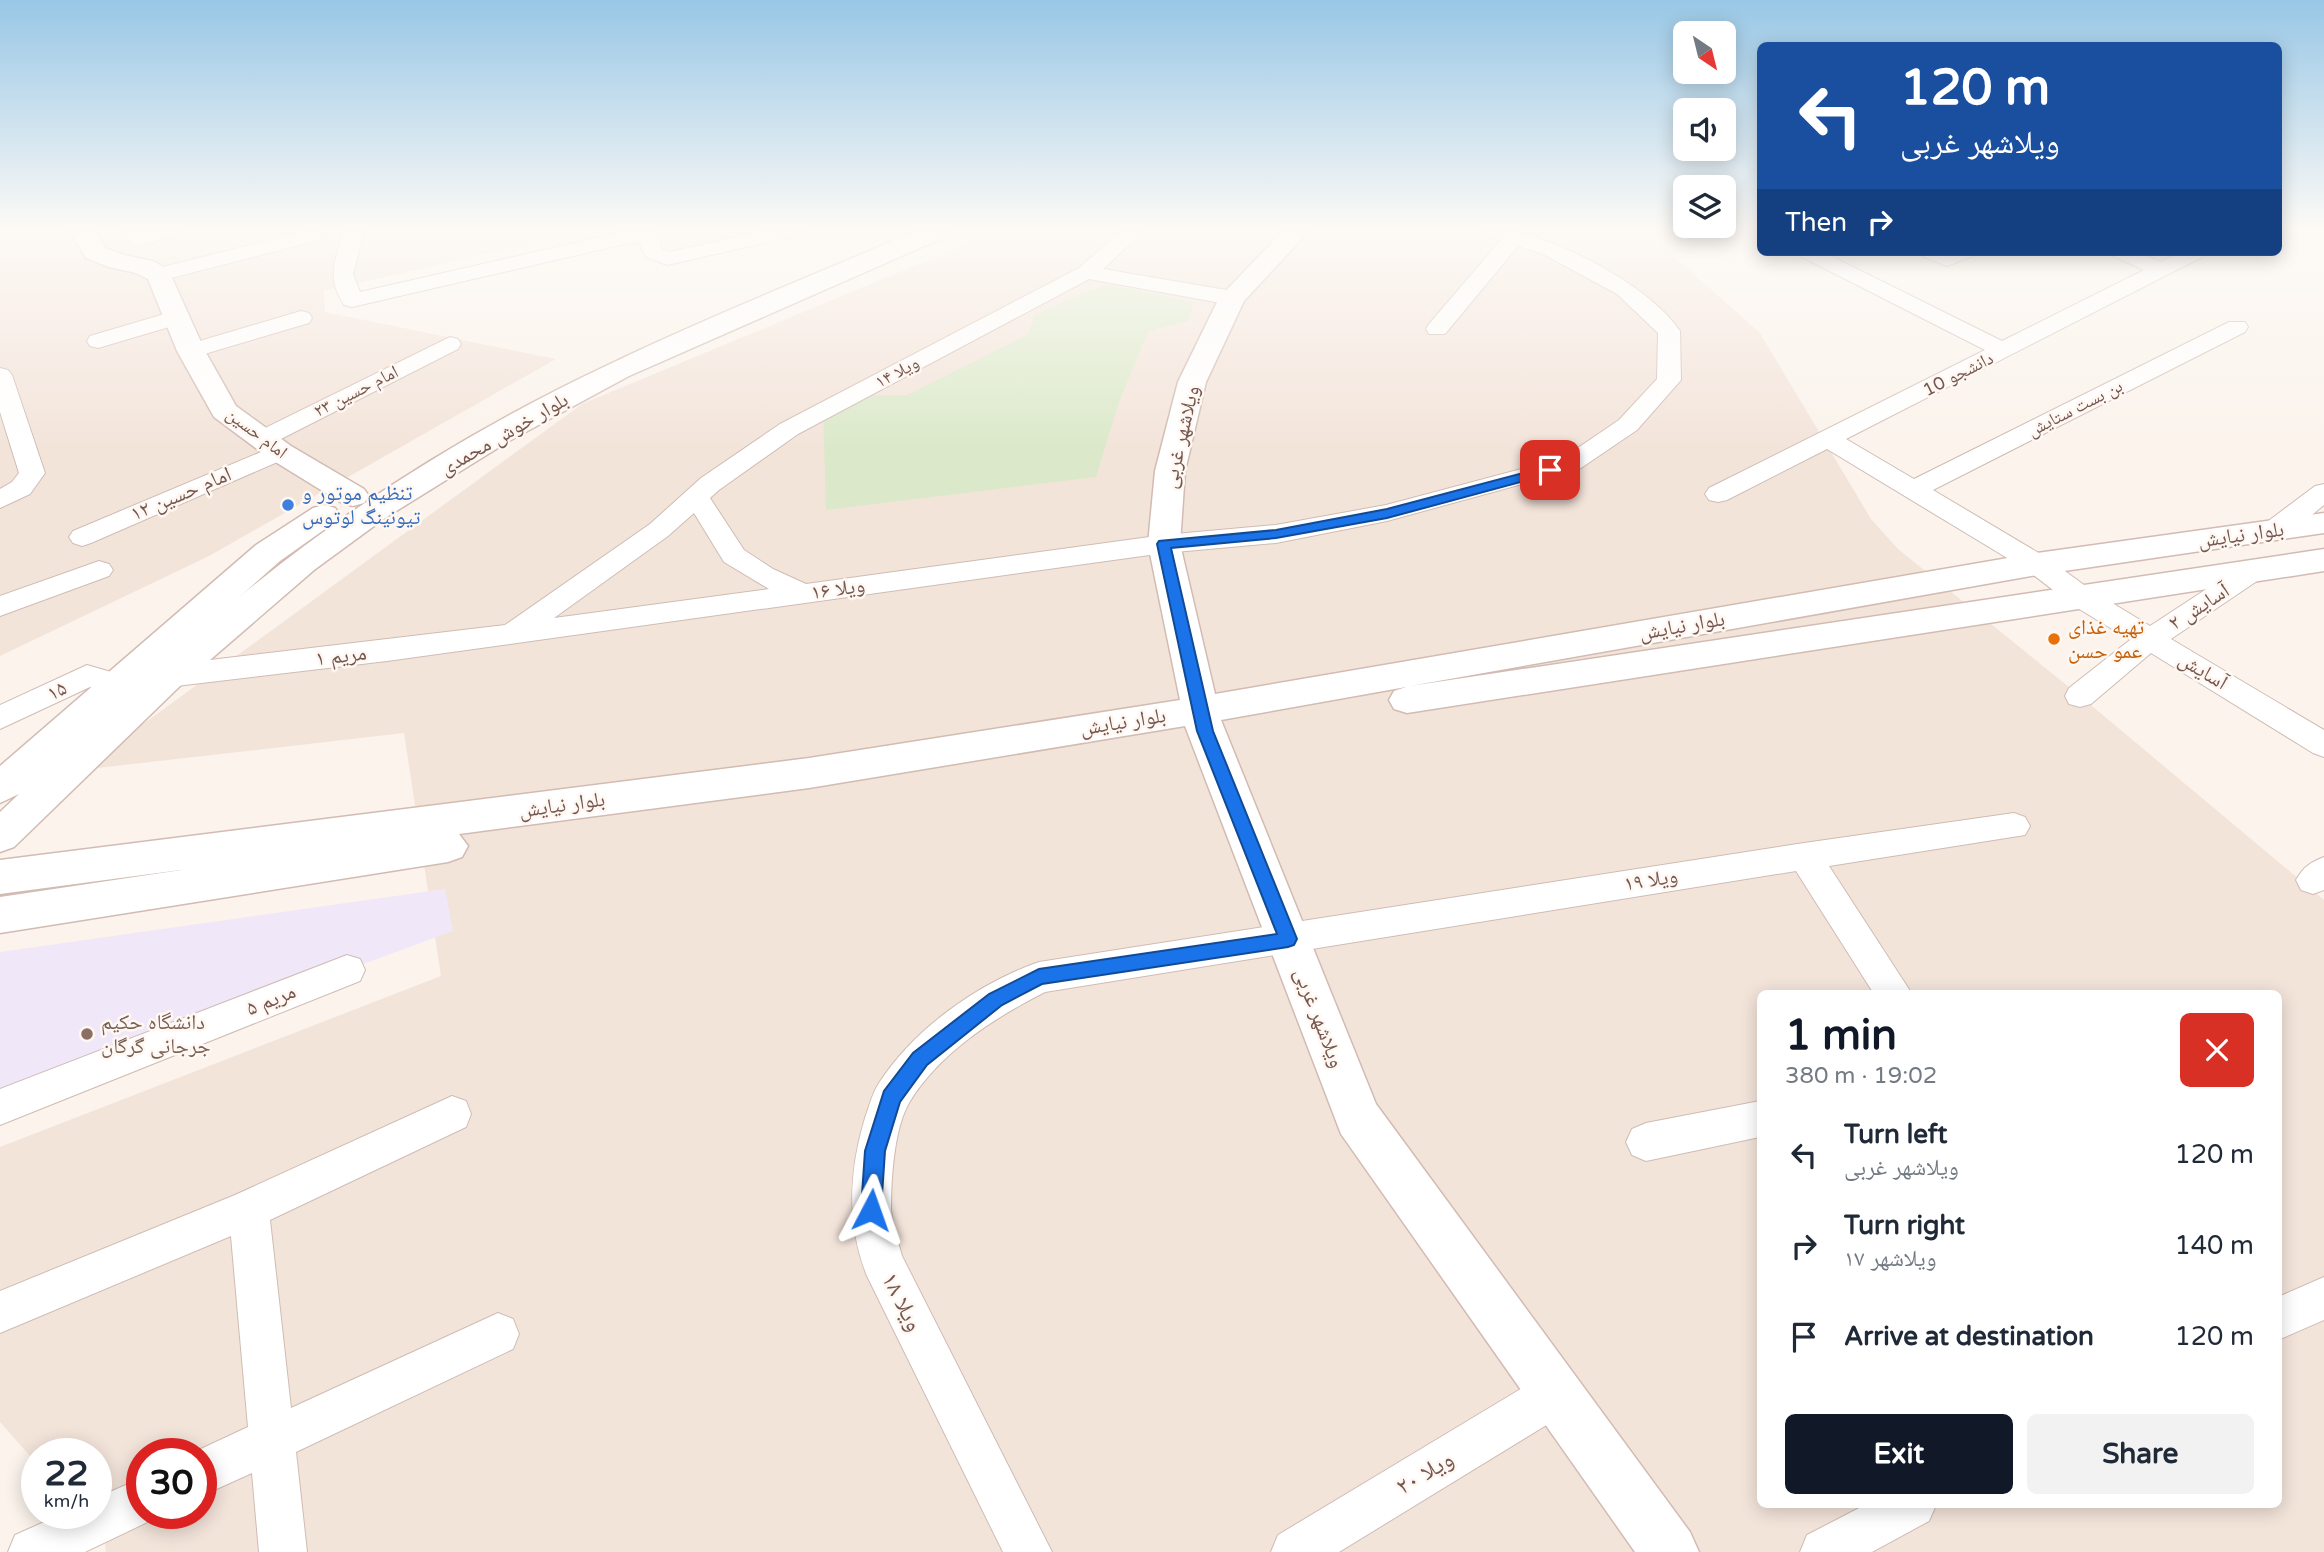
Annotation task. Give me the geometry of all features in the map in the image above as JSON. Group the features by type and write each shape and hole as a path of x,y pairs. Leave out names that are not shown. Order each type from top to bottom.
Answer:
{"street":[{"name":"امام حسین","path":"172,303 191,351 224,411 271,445 353,496"},
{"name":"بلوار خوش محمدی","path":"0,789 115,684 268,553 353,496 486,418 569,375 746,303"},
{"name":"بلوار خوش محمدی","path":"0,836 168,676 302,562 374,510 498,435 747,303"},
{"name":"۱۴ ویلا","path":"513,634 659,530 710,484 789,429 1027,303"},
{"name":"ویلاشهر غربی","path":"1229,303 1192,382 1170,471 1164,544 1202,720 1358,1118 1670,1552"},
{"path":"1437,329 1454,303"},
{"name":"۱۶ ویلا","path":"513,634 1164,544 1276,534 1387,513 1572,463 1628,425 1669,380 1669,331 1640,303"},
{"path":"1909,303 2004,351"},
{"name":"دانشجو 10","path":"1718,494 2096,303"},
{"path":"98,341 178,317"},
{"path":"191,351 301,318"},
{"name":"بن بست ستایش","path":"1913,490 2237,327"},
{"name":"امام حسین ۲۳","path":"271,445 450,344"},
{"path":"0,375 6,411 32,473 10,494"},
{"name":"آسایش","path":"1828,439 2037,564 2081,597 2324,745"},
{"name":"امام حسین ۱۲","path":"82,537 271,445"},
{"path":"2272,530 2324,492"},
{"path":"697,498 734,556 764,575 804,594"},
{"name":"بلوار نیایش","path":"1533,667 1812,603 2037,564 2324,523"},
{"name":"بلوار نیایش","path":"0,915 449,833 809,782 1533,667 1836,635 2324,560"},
{"path":"0,606 99,570"},
{"name":"۲ آسایش","path":"2080,696 2150,639 2253,571"},
{"path":"1812,603 1836,635"},
{"name":"۱ مریم","path":"168,676 513,634"},
{"name":"۱۵","path":"0,718 87,676 115,684"},
{"name":"۱۹ ویلا","path":"1288,939 1804,856 2014,826"},
{"name":"بلوار نیایش","path":"0,877 449,833"},
{"path":"1804,856 1891,990"},
{"name":"ویلا ۱۸","path":"1028,1552 882,1261 871,1210 875,1151 891,1097 920,1059 960,1025 995,1000 1039,977 1288,939"},
{"name":"۵ مریم","path":"0,1107 347,970"},
{"path":"0,1312 249,1209 452,1114"},
{"path":"1646,1142 1757,1120"},
{"path":"249,1209 283,1552"},
{"path":"2282,1317 2324,1298"},
{"path":"217,1465 498,1334"},
{"name":"ویلا ۲۰","path":"1295,1552 1555,1394"},
{"path":"32,1552 126,1508"},
{"path":"1824,1552 1907,1508"}],"shaded area":[{"path":"0,303 325,303 325,312 556,359 209,556 0,656"},
{"path":"824,303 1727,303 1760,333 1871,519 1898,549 2080,696 2324,900 2324,1552 106,1552 105,1543 93,1529 112,1529 112,1438 21,1438 21,1446 0,1422 0,1147 441,976 404,733 80,770 582,404"},
{"name":"دانشگاه حکیم جرجانی گرگان","path":"445,889 453,931 0,1098 0,952"}],"green space":[{"path":"1061,303 1193,303 1188,321 1148,331 1119,402 1096,477 826,510 823,413 872,395 907,395 1029,334 1034,315"}],"place":[{"name":"تنظیم موتور و تیونینگ لوتوس","path":"288,505"},
{"name":"تهیه غذای عمو حسن","path":"2054,639"},
{"name":"دانشگاه حکیم جرجانی گرگان","path":"87,1034"}],"route":[{"path":"871,1210 875,1151 891,1097 920,1059 995,1000 1039,977 1288,939 1205,731 1164,544 1276,534 1387,513 1550,470"}]}
